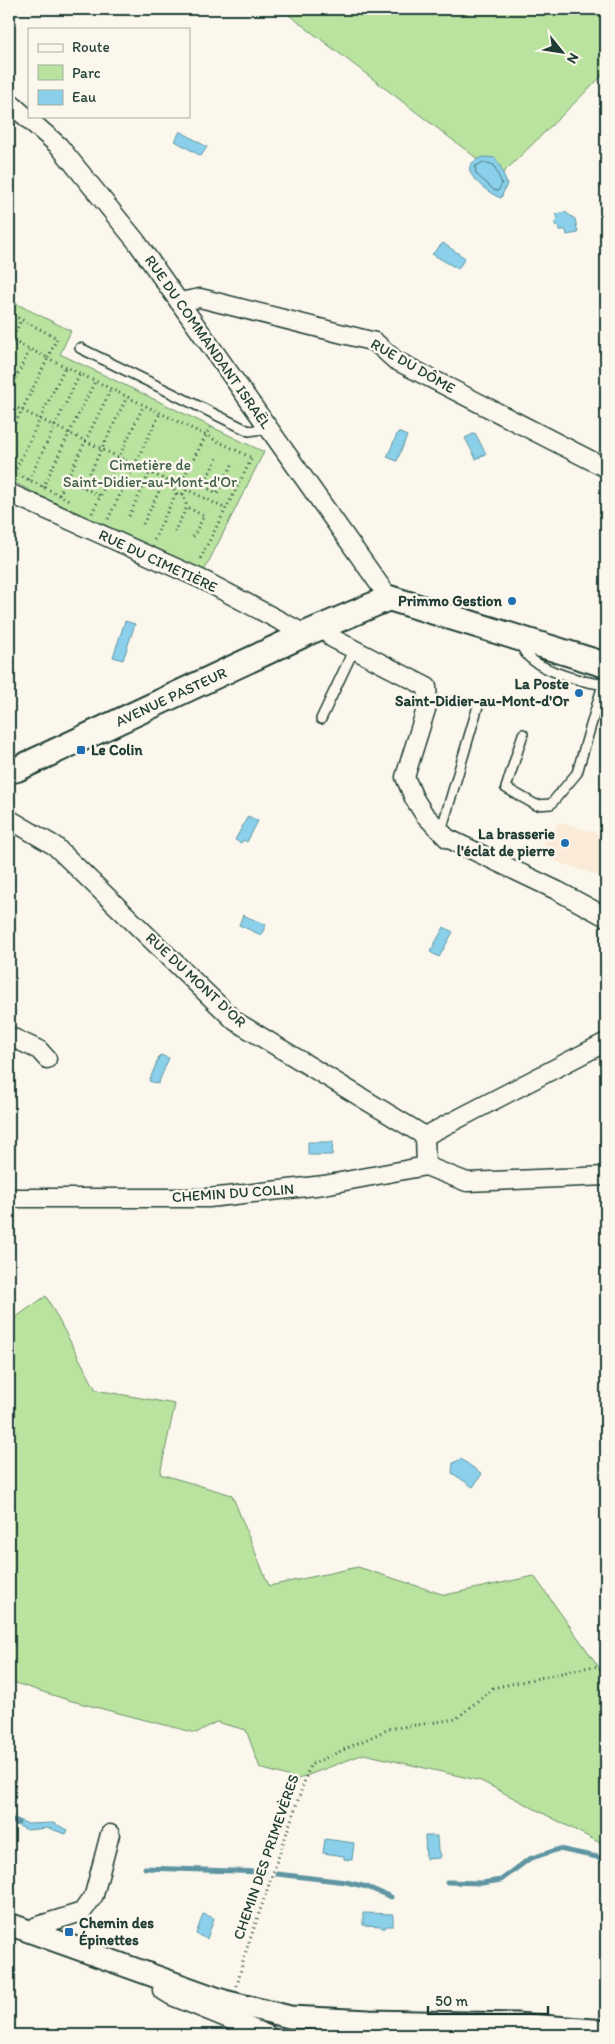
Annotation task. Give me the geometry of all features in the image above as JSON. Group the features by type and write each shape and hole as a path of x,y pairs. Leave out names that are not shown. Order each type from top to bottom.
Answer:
{"main road":[{"name":"AVENUE PASTEUR","path":"9,771 389,598"},
{"path":"389,598 522,639 605,674"}],"street":[{"name":"RUE DU COMMANDANT ISRAËL","path":"12,112 59,146 136,241 389,598"},
{"name":"RUE DU DÔME","path":"179,302 200,298 375,342 395,360 606,465"},
{"name":"RUE DU CIMETIÈRE","path":"9,493 316,630"},
{"path":"316,630 427,687 428,703 405,777 414,798 424,814 448,838 558,891 606,917"},
{"name":"RUE DU MONT D'OR","path":"9,819 55,846 235,1021 424,1136"},
{"path":"9,1036 39,1050 47,1059"},
{"path":"606,1042 424,1136 426,1166 467,1182 606,1176"},
{"name":"CHEMIN DU COLIN","path":"9,1198 209,1198 324,1185 426,1166"},
{"path":"35,1932 37,1926 82,1912 94,1895 110,1834"},
{"path":"9,1924 232,2004 290,2017 369,2021 516,2024 606,2031"},
{"path":"166,1981 162,1990 172,1996 268,2035"}],"lane":[{"path":"80,348 249,431 269,428"},
{"path":"321,719 354,649"},
{"path":"522,734 506,788 536,805 551,804 577,772 606,674"},
{"path":"441,831 478,706"}],"path":[{"path":"9,313 57,338 9,436"},
{"path":"9,346 10,340 21,320"},
{"path":"10,340 252,458 200,561"},
{"path":"9,392 30,349"},
{"path":"14,473 65,366"},
{"path":"29,480 80,374"},
{"path":"43,487 95,381"},
{"path":"59,495 111,389"},
{"path":"83,487 127,397"},
{"path":"9,404 174,484 182,481 206,435"},
{"path":"92,512 144,405"},
{"path":"108,519 160,413"},
{"path":"203,486 218,456"},
{"path":"174,532 187,507 183,494 186,487 196,482 217,493 233,463"},
{"path":"129,516 150,472"},
{"path":"143,524 165,479"},
{"path":"67,480 100,496"},
{"path":"182,481 186,487 226,510"},
{"path":"174,484 173,488 176,493"},
{"path":"176,493 183,494"},
{"path":"154,540 176,493"},
{"path":"187,507 204,516 192,539"},
{"name":"CHEMIN DES PRIMEVÈRES","path":"232,2004 244,1957 310,1765 388,1729 456,1719 493,1688 594,1666 606,1671"}],"shaded area":[{"name":"La brasserie l'éclat de pierre","path":"559,822 606,836 606,878 536,855"}],"green space":[{"path":"281,9 606,9 606,72 500,176"},
{"name":"Cimetière de Saint-Didier-au-Mont-d'Or","path":"9,300 71,331 60,354 264,452 203,573 117,534 9,480"},
{"path":"46,1296 96,1390 175,1404 160,1474 232,1495 269,1586 358,1567 445,1595 534,1576 606,1677 606,1846 481,1781 364,1754 298,1779 260,1768 246,1730 216,1722 196,1733 68,1700 9,1681 9,1322"},
{"path":"293,2027 423,2029 424,2035 321,2035"}],"water":[{"path":"180,131 207,147 201,156 175,141"},
{"path":"483,157 495,158 499,163 507,184 501,198 491,193 475,180 472,175 470,170 471,164"},
{"path":"565,212 575,219 578,233 567,235 566,230 560,230 559,226 555,225 558,219 556,214"},
{"path":"443,243 465,258 458,269 432,254"},
{"path":"398,432 407,436 397,461 387,457"},
{"path":"475,433 486,454 476,459 465,438"},
{"path":"125,621 135,624 123,660 113,657"},
{"path":"248,816 258,821 247,842 243,840 241,843 235,840"},
{"path":"243,915 266,925 261,935 239,925"},
{"path":"444,927 453,932 439,957 430,952"},
{"path":"160,1055 169,1058 158,1084 149,1081"},
{"path":"308,1142 333,1142 332,1155 308,1155"},
{"path":"461,1459 482,1474 473,1487 452,1473 453,1463"},
{"path":"15,1818 28,1824 53,1823 68,1830 66,1834 48,1828 28,1830 12,1823"},
{"path":"425,1836 437,1836 440,1858 426,1859"},
{"path":"325,1839 354,1843 352,1860 344,1859 344,1856 323,1853"},
{"path":"363,1913 393,1914 393,1926 382,1928 381,1926 363,1925"},
{"path":"203,1914 214,1918 207,1939 196,1934"}],"waterway":[{"path":"9,1818 18,1823"},
{"path":"447,1882 482,1883 501,1880 529,1859 559,1849 597,1857 606,1864"},
{"path":"145,1868 265,1872"},
{"path":"277,1874 346,1882 367,1887 391,1897"}],"place":[{"name":"Primmo Gestion","path":"512,601"},
{"name":"La Poste Saint-Didier-au-Mont-d'Or","path":"579,693"},
{"name":"Le Colin","path":"81,750"},
{"name":"La brasserie l'éclat de pierre","path":"565,843"},
{"name":"Chemin des Épinettes","path":"69,1932"}]}
